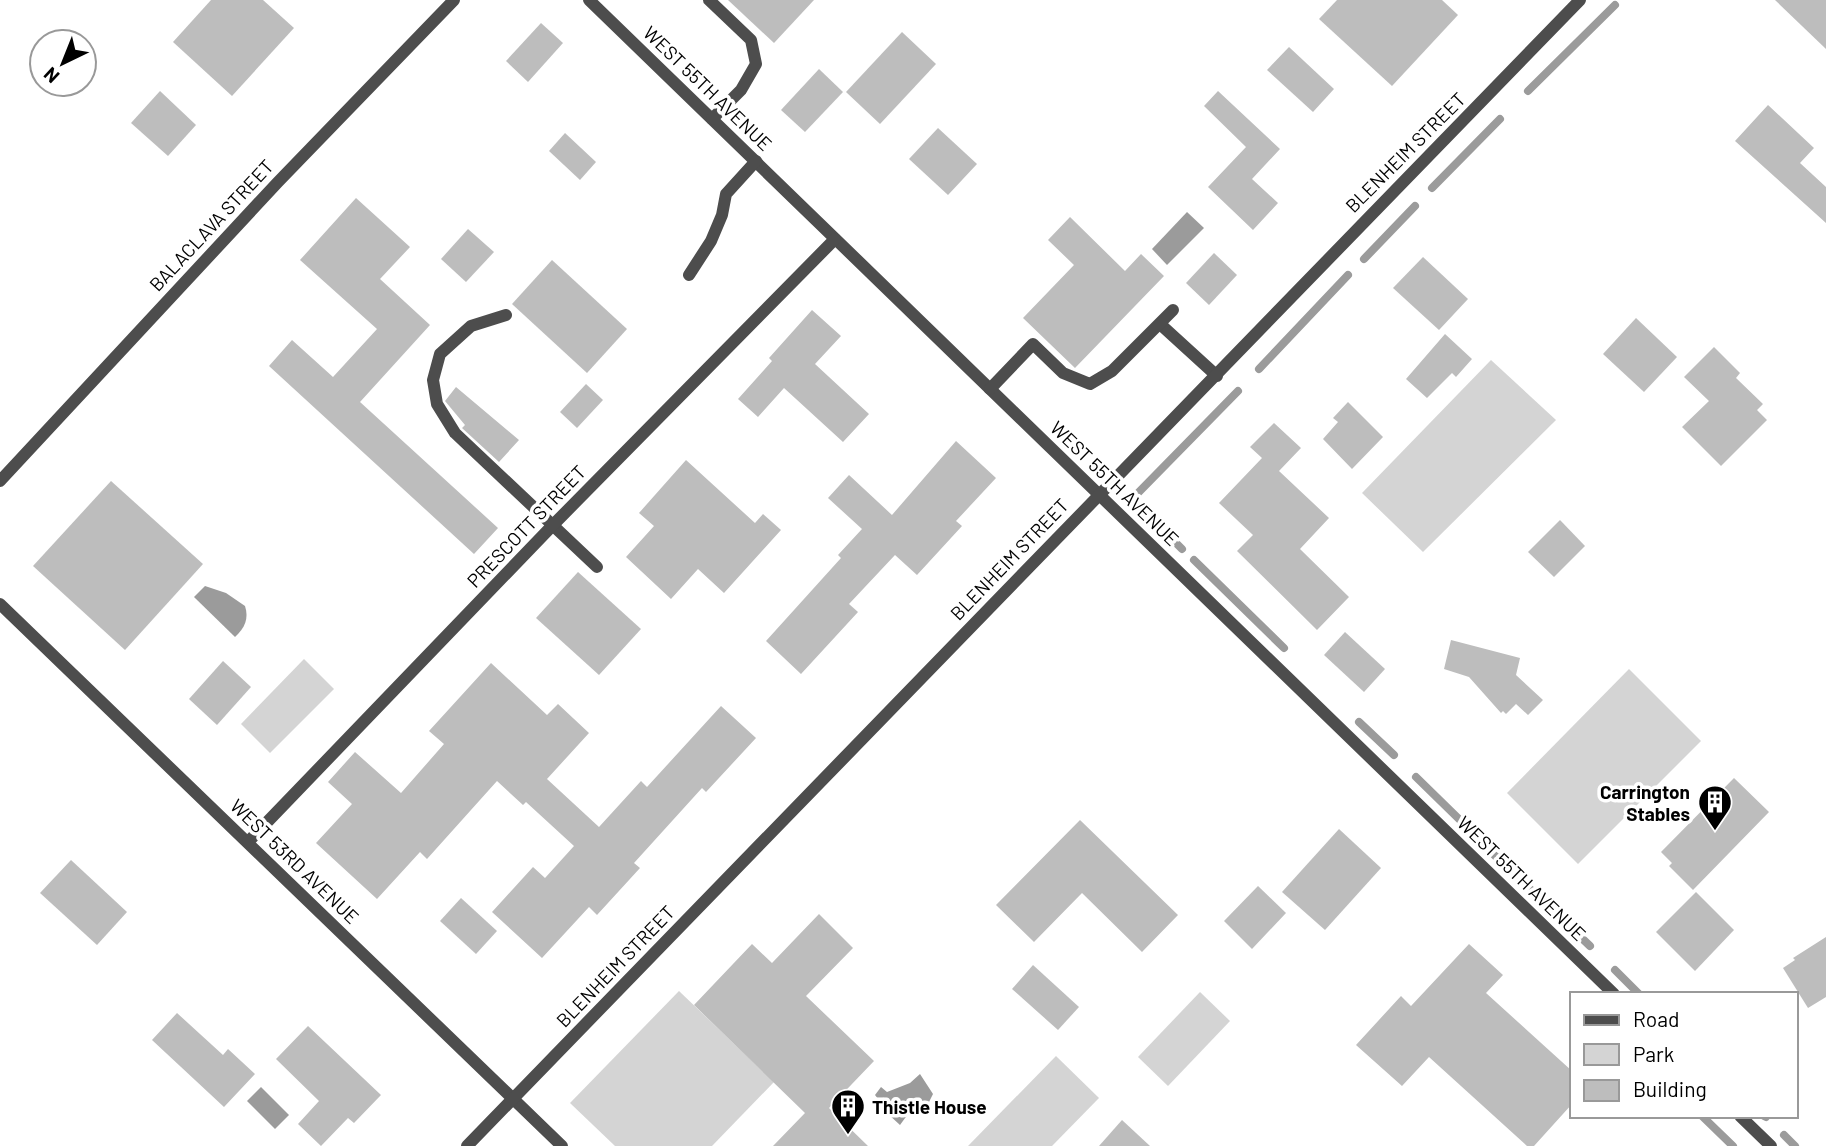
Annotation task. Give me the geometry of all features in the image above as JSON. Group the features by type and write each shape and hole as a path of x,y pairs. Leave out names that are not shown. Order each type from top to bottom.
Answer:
{"street":[{"name":"BALACLAVA STREET","path":"0,481 269,192 454,0"},
{"name":"WEST 55TH AVENUE","path":"589,0 1612,992"},
{"path":"709,0 751,40 756,64 741,90 712,119"},
{"name":"BLENHEIM STREET","path":"467,1146 1580,0"},
{"path":"689,275 711,241 722,215 726,194 756,161"},
{"name":"PRESCOTT STREET","path":"248,842 552,526 835,239"},
{"path":"990,389 1033,344 1063,373 1090,384 1112,372 1173,310"},
{"path":"506,315 471,326 440,354 433,380 437,404 455,433 597,567"},
{"path":"1160,324 1217,376"},
{"name":"WEST 53RD AVENUE","path":"0,604 562,1146"},
{"path":"1742,1118 1770,1146"}],"green space":[{"path":"1491,360 1556,420 1423,552 1362,493"},
{"path":"304,659 334,689 270,753 241,724"},
{"path":"1629,669 1701,741 1578,864 1507,793"},
{"path":"679,991 774,1082 712,1146 615,1146 570,1103"},
{"path":"1200,992 1230,1021 1168,1086 1138,1057"},
{"path":"1056,1056 1099,1098 1052,1146 968,1146"}],"shaded area":[{"path":"1187,212 1204,228 1167,265 1152,249"},
{"path":"205,586 226,593 245,606 245,623 235,637 194,597"},
{"path":"920,1074 933,1094 929,1102 920,1108 918,1099 909,1100 905,1110 908,1114 900,1125 888,1114 889,1103 882,1104 875,1095 881,1087 887,1092 910,1083"},
{"path":"261,1087 289,1115 275,1129 247,1101"}],"building":[{"path":"211,0 263,0 294,28 232,96 173,42"},
{"path":"728,0 814,0 774,43"},
{"path":"1337,0 1442,0 1458,15 1392,86 1319,19"},
{"path":"1775,0 1826,0 1826,49"},
{"path":"541,23 563,43 528,82 506,61"},
{"path":"902,32 936,64 880,124 846,92"},
{"path":"1289,47 1334,89 1313,112 1267,70"},
{"path":"819,69 843,92 805,132 781,110"},
{"path":"160,91 196,125 168,156 131,123"},
{"path":"1218,91 1280,149 1252,179 1278,203 1253,230 1208,187 1246,147 1204,106"},
{"path":"1768,105 1814,148 1800,163 1826,187 1826,223 1735,141"},
{"path":"938,128 977,164 948,195 909,159"},
{"path":"565,133 596,162 580,180 549,151"},
{"path":"356,198 410,247 380,279 430,325 360,402 498,528 474,554 269,366 292,340 333,377 377,329 300,260"},
{"path":"1070,217 1125,271 1141,254 1164,276 1075,368 1023,318 1074,265 1048,240"},
{"path":"468,229 494,252 466,282 441,259"},
{"path":"1214,253 1237,275 1209,305 1186,283"},
{"path":"1423,257 1468,299 1439,330 1393,288"},
{"path":"552,260 627,329 587,373 512,304"},
{"path":"812,310 841,336 815,364 869,414 843,442 784,388 758,417 738,399 772,361 769,358"},
{"path":"1636,318 1677,357 1644,392 1603,354"},
{"path":"1445,334 1472,359 1456,377 1452,373 1427,398 1406,379"},
{"path":"1714,347 1740,373 1736,378 1763,404 1757,410 1767,420 1721,466 1682,427 1709,401 1684,377"},
{"path":"586,384 603,400 577,428 560,412"},
{"path":"456,387 519,440 499,462 462,428 465,425 445,401"},
{"path":"1348,402 1383,437 1352,469 1323,439 1338,422 1333,418"},
{"path":"1274,423 1301,448 1279,471 1329,518 1300,549 1349,597 1317,630 1237,551 1253,535 1219,503 1262,458 1250,447"},
{"path":"956,441 996,478 956,521 962,526 917,575 895,555 849,604 858,612 801,674 766,641 841,558 838,555 862,529 828,498 849,475 892,515"},
{"path":"686,460 755,523 763,514 781,530 724,593 698,569 671,599 626,557 654,526 639,513"},
{"path":"111,481 203,564 125,650 33,566"},
{"path":"1560,520 1585,546 1554,577 1528,552"},
{"path":"578,572 641,629 599,675 536,618"},
{"path":"1345,632 1385,669 1364,692 1324,655"},
{"path":"1451,640 1520,658 1516,675 1543,700 1528,715 1516,704 1506,714 1503,711 1501,713 1469,677 1444,669"},
{"path":"223,661 251,687 217,725 189,699"},
{"path":"491,663 547,715 558,704 589,733 547,779 599,827 641,781 647,787 721,706 756,738 706,792 702,788 634,863 640,868 597,915 589,907 542,958 492,912 533,867 545,878 574,846 526,802 523,805 497,781 427,859 420,852 377,899 316,843 352,804 328,782 355,752 401,793 444,744 429,731"},
{"name":"Carrington Stables","path":"1734,778 1769,812 1693,890 1669,866 1672,863 1661,852"},
{"path":"1080,820 1178,915 1142,952 1082,893 1034,942 996,905"},
{"path":"1339,829 1381,868 1325,930 1282,892"},
{"path":"71,860 127,912 97,945 40,893"},
{"path":"1258,886 1286,913 1252,949 1224,921"},
{"path":"1696,892 1734,930 1695,971 1656,932"},
{"path":"461,898 497,931 476,954 440,921"},
{"path":"819,914 853,948 806,996 874,1061 829,1108 868,1146 773,1146 805,1113 694,1005 752,944 772,963"},
{"path":"1826,937 1826,997 1808,1008 1783,968 1795,960 1793,958"},
{"path":"1469,944 1503,975 1486,993 1570,1069 1570,1106 1534,1146 1527,1146 1429,1057 1402,1086 1356,1045 1401,996 1411,1006"},
{"path":"1033,965 1079,1007 1058,1030 1012,989"},
{"path":"177,1013 223,1055 228,1049 255,1074 224,1107 152,1040"},
{"path":"308,1026 381,1095 354,1123 348,1118 321,1146 298,1124 319,1101 276,1059"},
{"path":"1122,1120 1150,1146 1099,1146"}],"waterway":[{"path":"1528,91 1615,5"},
{"path":"1432,188 1500,119"},
{"path":"1364,259 1415,206"},
{"path":"1259,369 1348,275"},
{"path":"1182,549 1143,510 1135,496 1238,391"},
{"path":"1194,560 1284,648"},
{"path":"1359,722 1394,755"},
{"path":"1416,777 1462,822"},
{"path":"1487,848 1590,946"},
{"path":"1615,970 1637,992"},
{"path":"1704,1118 1733,1146"},
{"path":"1784,1135 1795,1146"}],"place":[{"name":"Carrington Stables","path":"1715,832"},
{"name":"Thistle House","path":"848,1136"}]}
